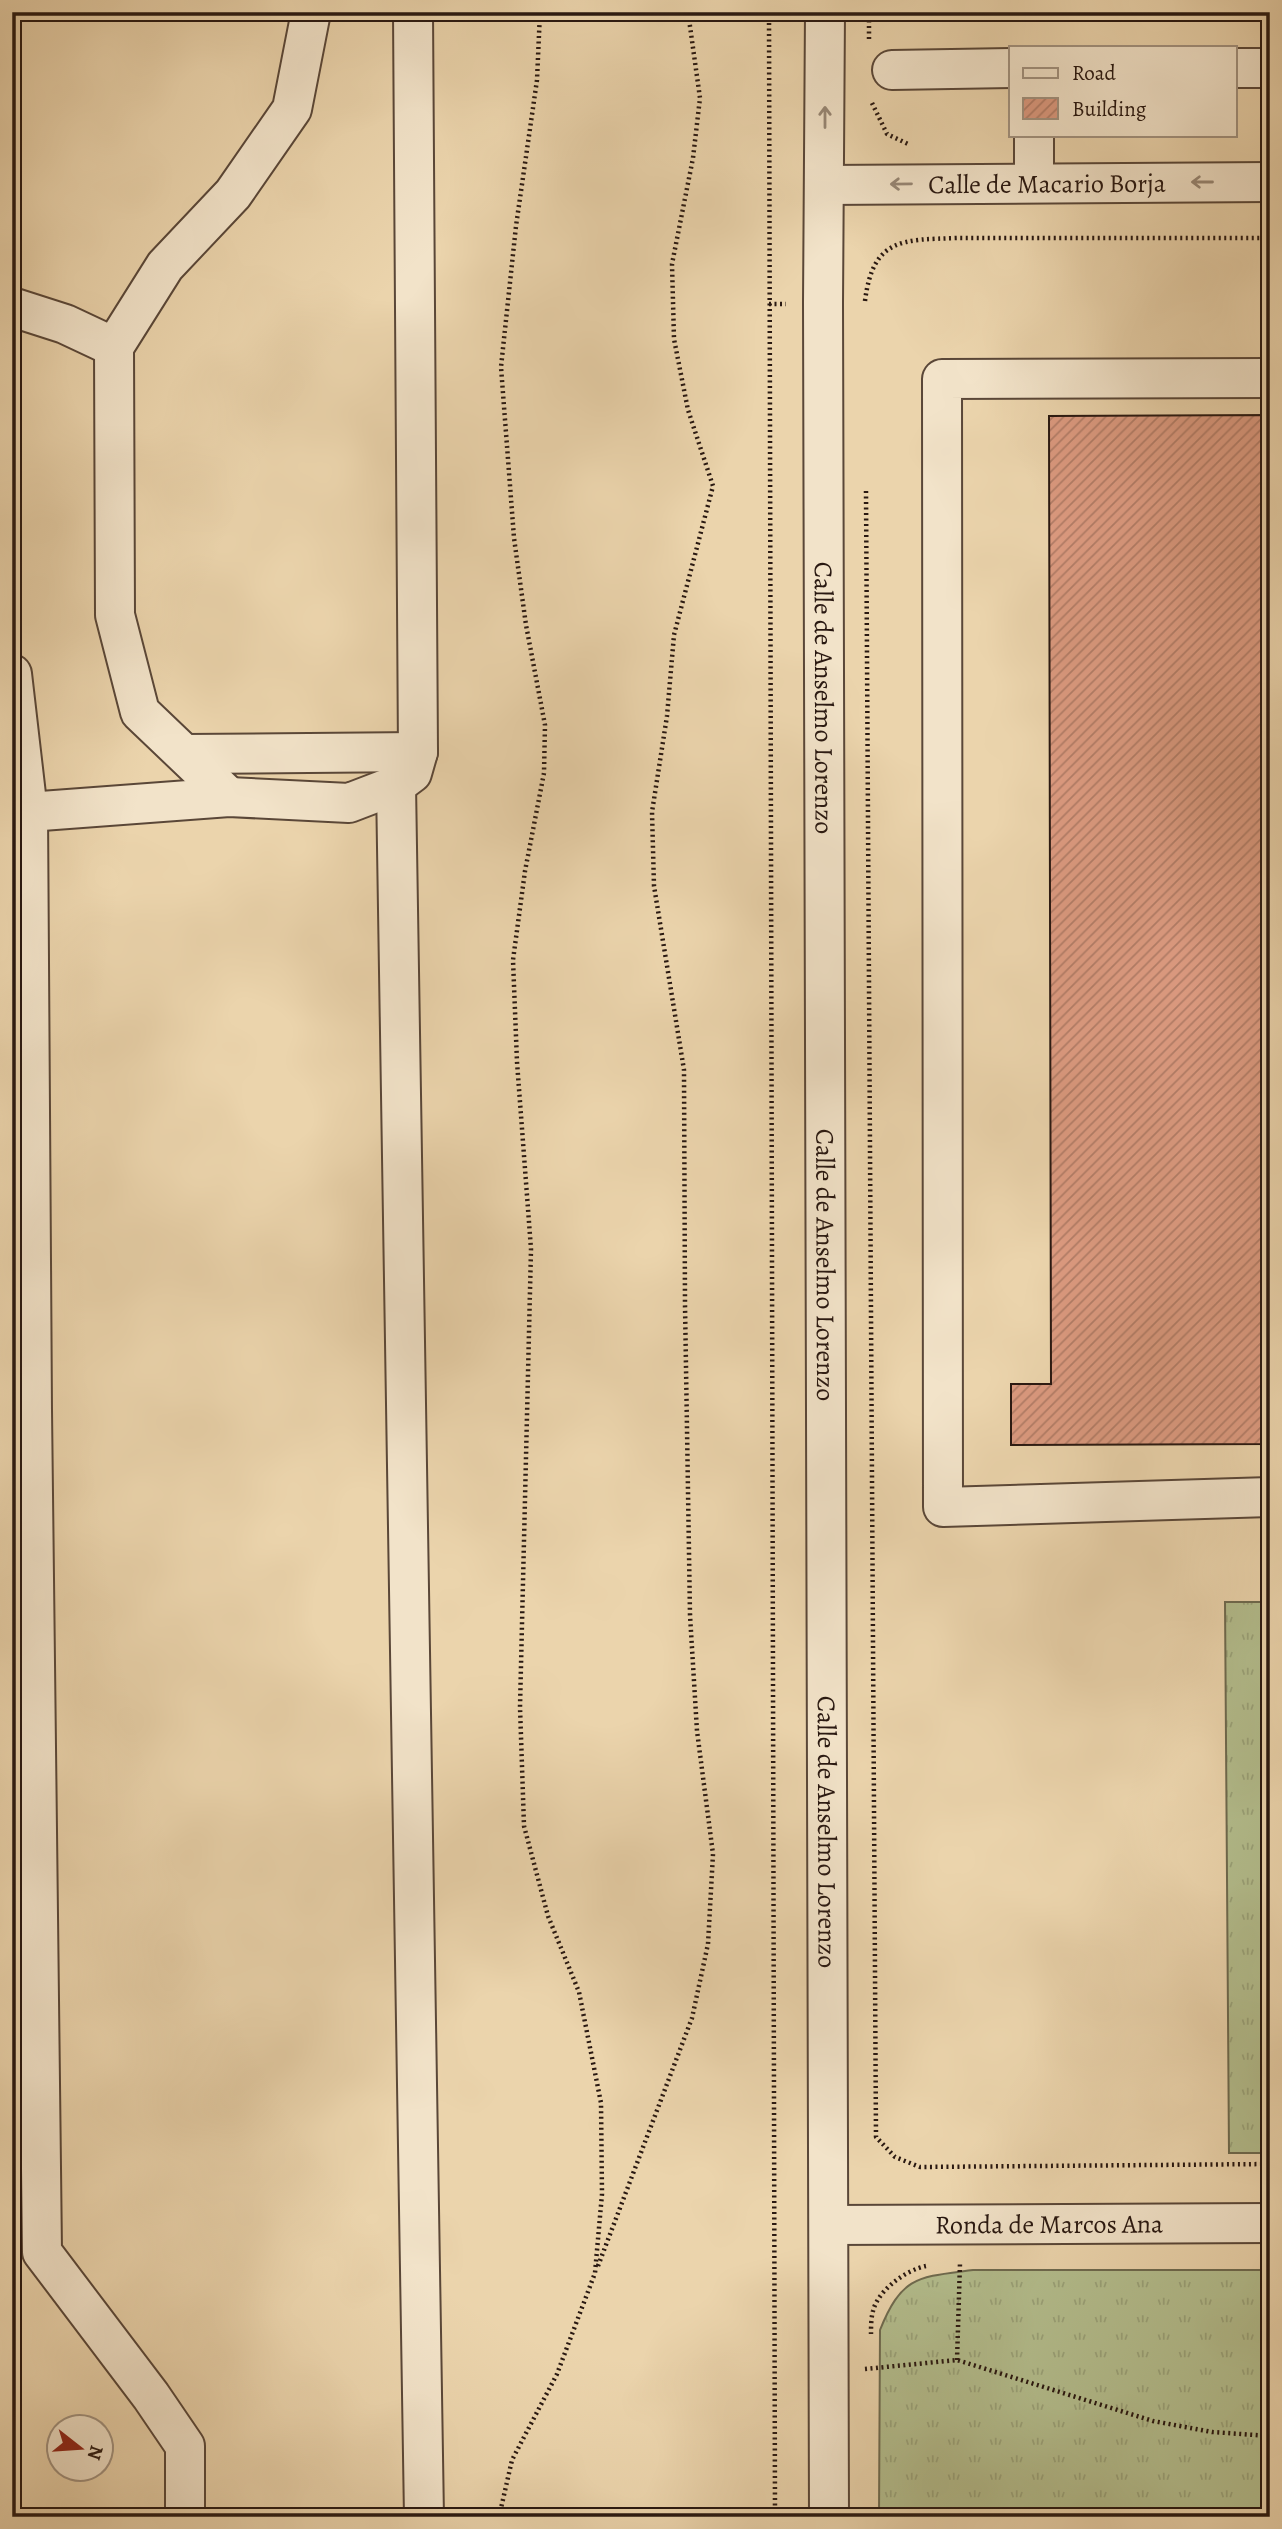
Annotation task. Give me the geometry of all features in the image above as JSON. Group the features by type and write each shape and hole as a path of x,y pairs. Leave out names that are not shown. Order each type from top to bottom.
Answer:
{"street":[{"path":"229,797 140,712 115,615 114,347 165,266 233,194 292,109 311,12"},
{"path":"28,812 229,797 349,803 396,785 412,773 418,752 413,12"},
{"name":"Calle de Anselmo Lorenzo","path":"825,12 823,303 829,2517"},
{"path":"892,70 1009,68"},
{"path":"1236,68 1270,68"},
{"path":"1034,136 1034,183"},
{"name":"Calle de Macario Borja","path":"825,185 1270,182"},
{"path":"12,307 65,324 114,347"},
{"path":"1270,378 942,379 942,435 943,1507 1270,1497"},
{"path":"12,674 28,812 22,1410 42,2252 151,2396 185,2446 185,2517"},
{"path":"186,754 418,752"},
{"path":"396,785 424,2517"},
{"name":"Ronda de Marcos Ana","path":"829,2225 1270,2223"}],"path":[{"path":"540,12 537,80 516,226 501,367 514,538 526,625 545,725 544,773 525,871 513,960 517,1062 531,1249 520,1707 524,1826 548,1916 579,1992 601,2103 602,2194 595,2273"},
{"path":"499,2517 512,2460 556,2374 692,2018 708,1944 713,1854 697,1731 690,1615 684,1070 654,886 652,812 667,716 674,635 713,486 688,410 674,339 672,264 693,158 699,98 688,12"},
{"path":"769,12 775,2517"},
{"path":"957,238 1270,238"},
{"path":"948,2262 960,2260 957,2360"},
{"path":"870,2344 873,2309 891,2284 913,2269 936,2264"},
{"path":"869,2356 868,2370 957,2360 1153,2421 1212,2432 1270,2436"}],"green space":[{"path":"1225,1602 1270,1602 1270,2153 1229,2153"},
{"path":"973,2270 1270,2270 1270,2517 879,2517 880,2330 896,2298 914,2282"}],"building":[{"path":"1270,415 1270,1444 1011,1445 1011,1384 1051,1384 1049,416"}]}
